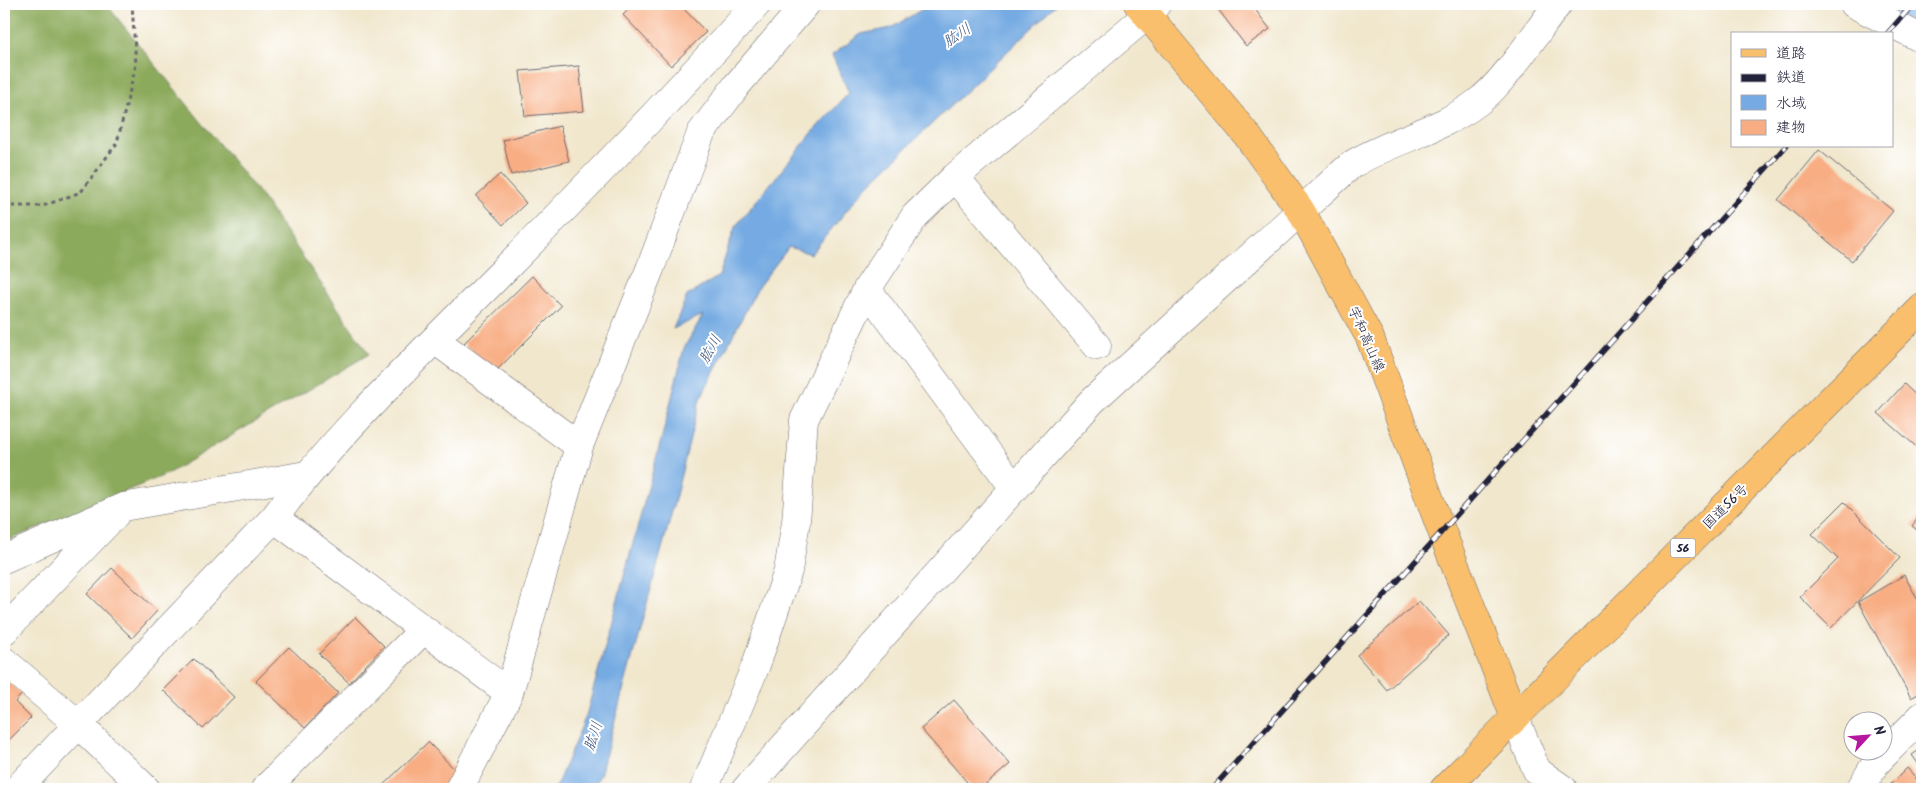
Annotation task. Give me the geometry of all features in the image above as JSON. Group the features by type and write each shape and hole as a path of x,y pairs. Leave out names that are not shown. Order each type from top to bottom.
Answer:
{"main road":[{"name":"宇和高山線","path":"1147,8 1246,134 1301,211 1370,338 1442,532 1515,718"},
{"name":"国道56号","path":"1444,789 1922,308"}],"street":[{"path":"18,789 274,518 306,475 435,340 613,161 758,4"},
{"path":"459,789 509,693 579,446 650,269 701,134 737,85 806,4"},
{"path":"746,789 1092,401 1351,165 1373,152 1449,121 1480,102 1500,80 1558,4"},
{"path":"1854,4 1922,39"},
{"path":"704,789 756,665 788,571 796,522 804,420 867,289 915,216 955,177 1147,8"},
{"path":"955,177 1097,346"},
{"path":"867,289 1014,488"},
{"path":"435,340 579,446"},
{"path":"4,559 123,507 306,475"},
{"path":"4,631 123,507"},
{"path":"274,518 509,693"},
{"path":"265,789 423,630"},
{"path":"4,661 79,725 146,789"},
{"path":"1860,789 1876,763 1922,716"},
{"path":"1515,718 1537,771 1563,789"}],"path":[{"path":"4,206 43,206 81,192 117,143 136,65 132,4"}],"green space":[{"path":"4,4 106,4 262,197 369,354 167,474 4,542"}],"water":[{"name":"肱川","path":"931,4 1057,4 865,188 811,254 789,247 758,287 700,399 669,523 600,775 592,789 555,789 586,716 663,433 684,348 703,315 673,329 687,296 719,276 735,227 818,126 849,93 832,55 861,34 891,28"}],"building":[{"path":"634,4 679,4 706,32 671,66 623,15"},
{"path":"1214,4 1251,4 1270,29 1246,46"},
{"path":"579,66 584,111 525,116 520,71"},
{"path":"560,126 569,161 511,175 503,140"},
{"path":"1819,150 1893,211 1852,261 1778,200"},
{"path":"500,174 526,203 503,225 476,196"},
{"path":"532,276 561,306 494,373 464,343"},
{"path":"1904,384 1922,401 1921,451 1878,413"},
{"path":"1844,502 1900,558 1831,628 1800,597 1838,559 1812,534"},
{"path":"1922,513 1922,534 1912,526"},
{"path":"112,568 157,611 132,638 87,594"},
{"path":"1904,575 1922,607 1922,692 1911,698 1858,602"},
{"path":"1419,601 1449,635 1387,690 1357,655"},
{"path":"355,617 384,646 349,683 319,654"},
{"path":"289,647 338,693 305,728 256,681"},
{"path":"194,659 234,697 203,729 163,690"},
{"path":"4,677 22,694 15,702 31,718 4,745"},
{"path":"954,700 1010,764 981,789 973,789 921,729"},
{"path":"428,742 461,776 448,789 379,789"},
{"path":"1922,748 1922,769 1912,755"},
{"path":"1907,768 1922,785 1922,789 1886,789"}],"waterway":[{"path":"1904,4 1922,14"}],"railway":[{"path":"1889,32 1913,4"},
{"path":"1212,789 1784,148"}]}
